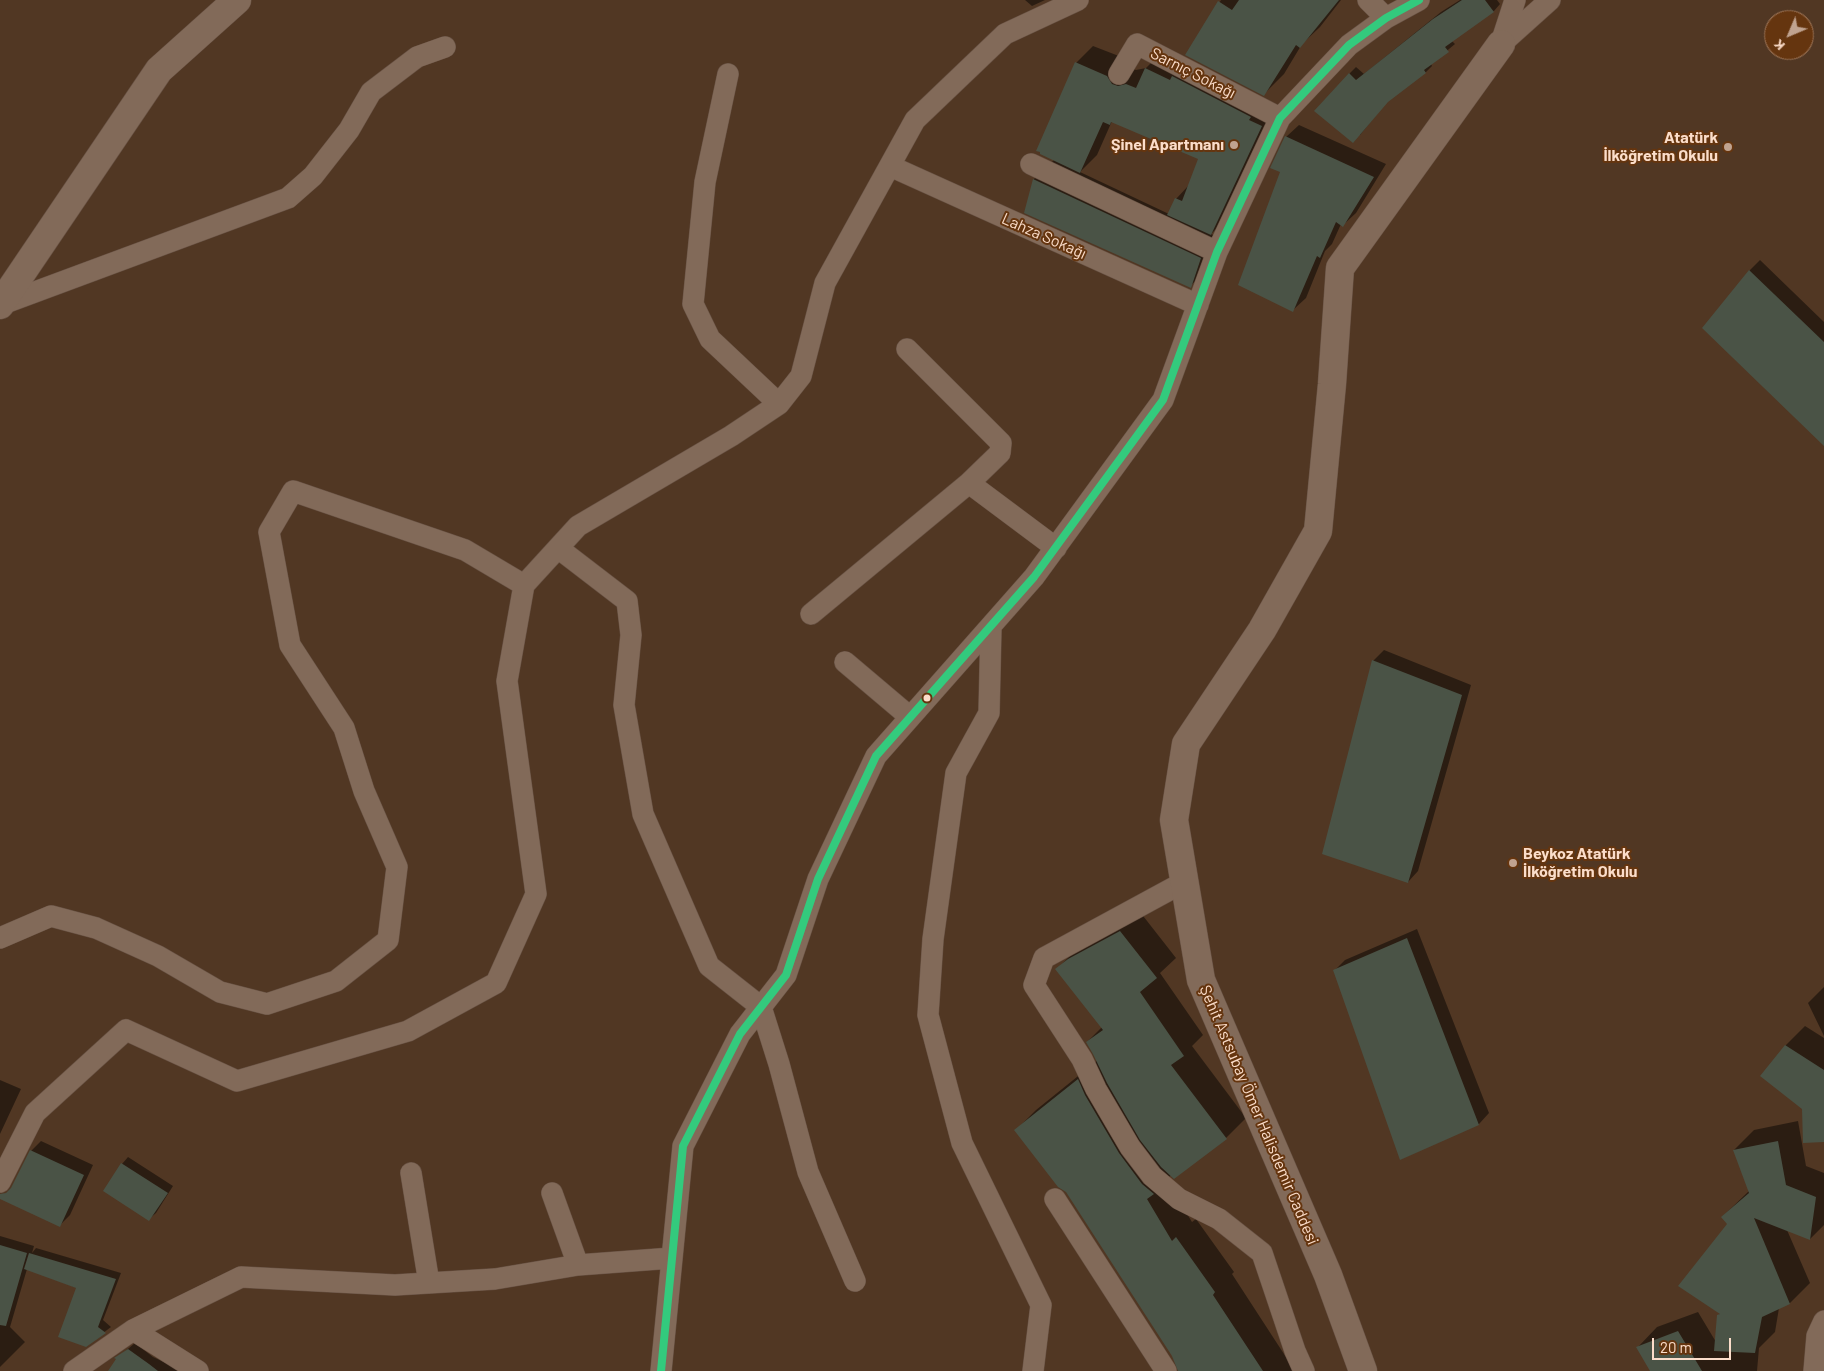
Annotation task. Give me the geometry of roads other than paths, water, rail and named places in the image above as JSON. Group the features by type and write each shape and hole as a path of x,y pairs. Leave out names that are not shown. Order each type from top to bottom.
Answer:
{"street":[{"path":"0,305 159,70 236,0"},
{"path":"0,1182 35,1113 126,1030 237,1081 408,1031 496,983 536,894 508,681 524,585 578,526 731,436 779,404 801,376 825,283 915,120 1005,34 1078,0"},
{"path":"1368,0 1386,18"},
{"path":"661,1371 683,1146 740,1034 786,975 818,879 876,756 1034,577 1163,400 1217,252 1280,118 1350,45 1386,18 1419,0"},
{"path":"1500,44 1514,0"},
{"path":"1500,44 1550,0"},
{"name":"Sarnıç Sokağı","path":"1119,74 1137,44 1280,118"},
{"name":"Şehit Astsubay Ömer Halisdemir Caddesi","path":"1364,1371 1328,1276 1201,980 1174,820 1186,744 1262,630 1318,531 1332,384 1340,268 1500,44"},
{"path":"0,305 288,198 313,176 349,130 372,92 417,57 445,46"},
{"path":"728,74 705,182 693,304 710,339 779,404"},
{"path":"1031,164 1217,252"},
{"name":"Lahza Sokağı","path":"890,166 1198,305"},
{"path":"811,614 968,483 1000,453 1001,443 907,349"},
{"path":"968,483 1056,548"},
{"path":"0,938 51,916 96,928 158,956 220,992 267,1004 336,981 388,940 397,868 364,790 344,728 290,645 269,532 293,491 465,550 524,585"},
{"path":"558,548 627,601 631,635 624,705 643,814 710,966 761,1007 779,1064 808,1172 855,1281"},
{"path":"991,627 989,713 956,773 934,939 928,1015 962,1143 1041,1305 1033,1371"},
{"path":"845,662 910,717"},
{"path":"1184,882 1044,958 1034,985 1082,1059 1096,1088 1130,1147 1152,1176 1179,1199 1219,1220 1262,1253 1295,1351 1304,1371"},
{"path":"411,1173 429,1283"},
{"path":"552,1193 578,1266"},
{"path":"1056,1198 1166,1371"},
{"path":"74,1371 133,1330 241,1277 395,1285 495,1280 578,1266 672,1258"},
{"path":"1814,1371 1817,1336 1824,1321"},
{"path":"133,1330 198,1371"}],"place":[{"name":"Şinel Apartmanı","path":"1234,145"},
{"name":"Atatürk İlköğretim Okulu","path":"1728,147"},
{"name":"Beykoz Atatürk İlköğretim Okulu","path":"1513,863"}]}
